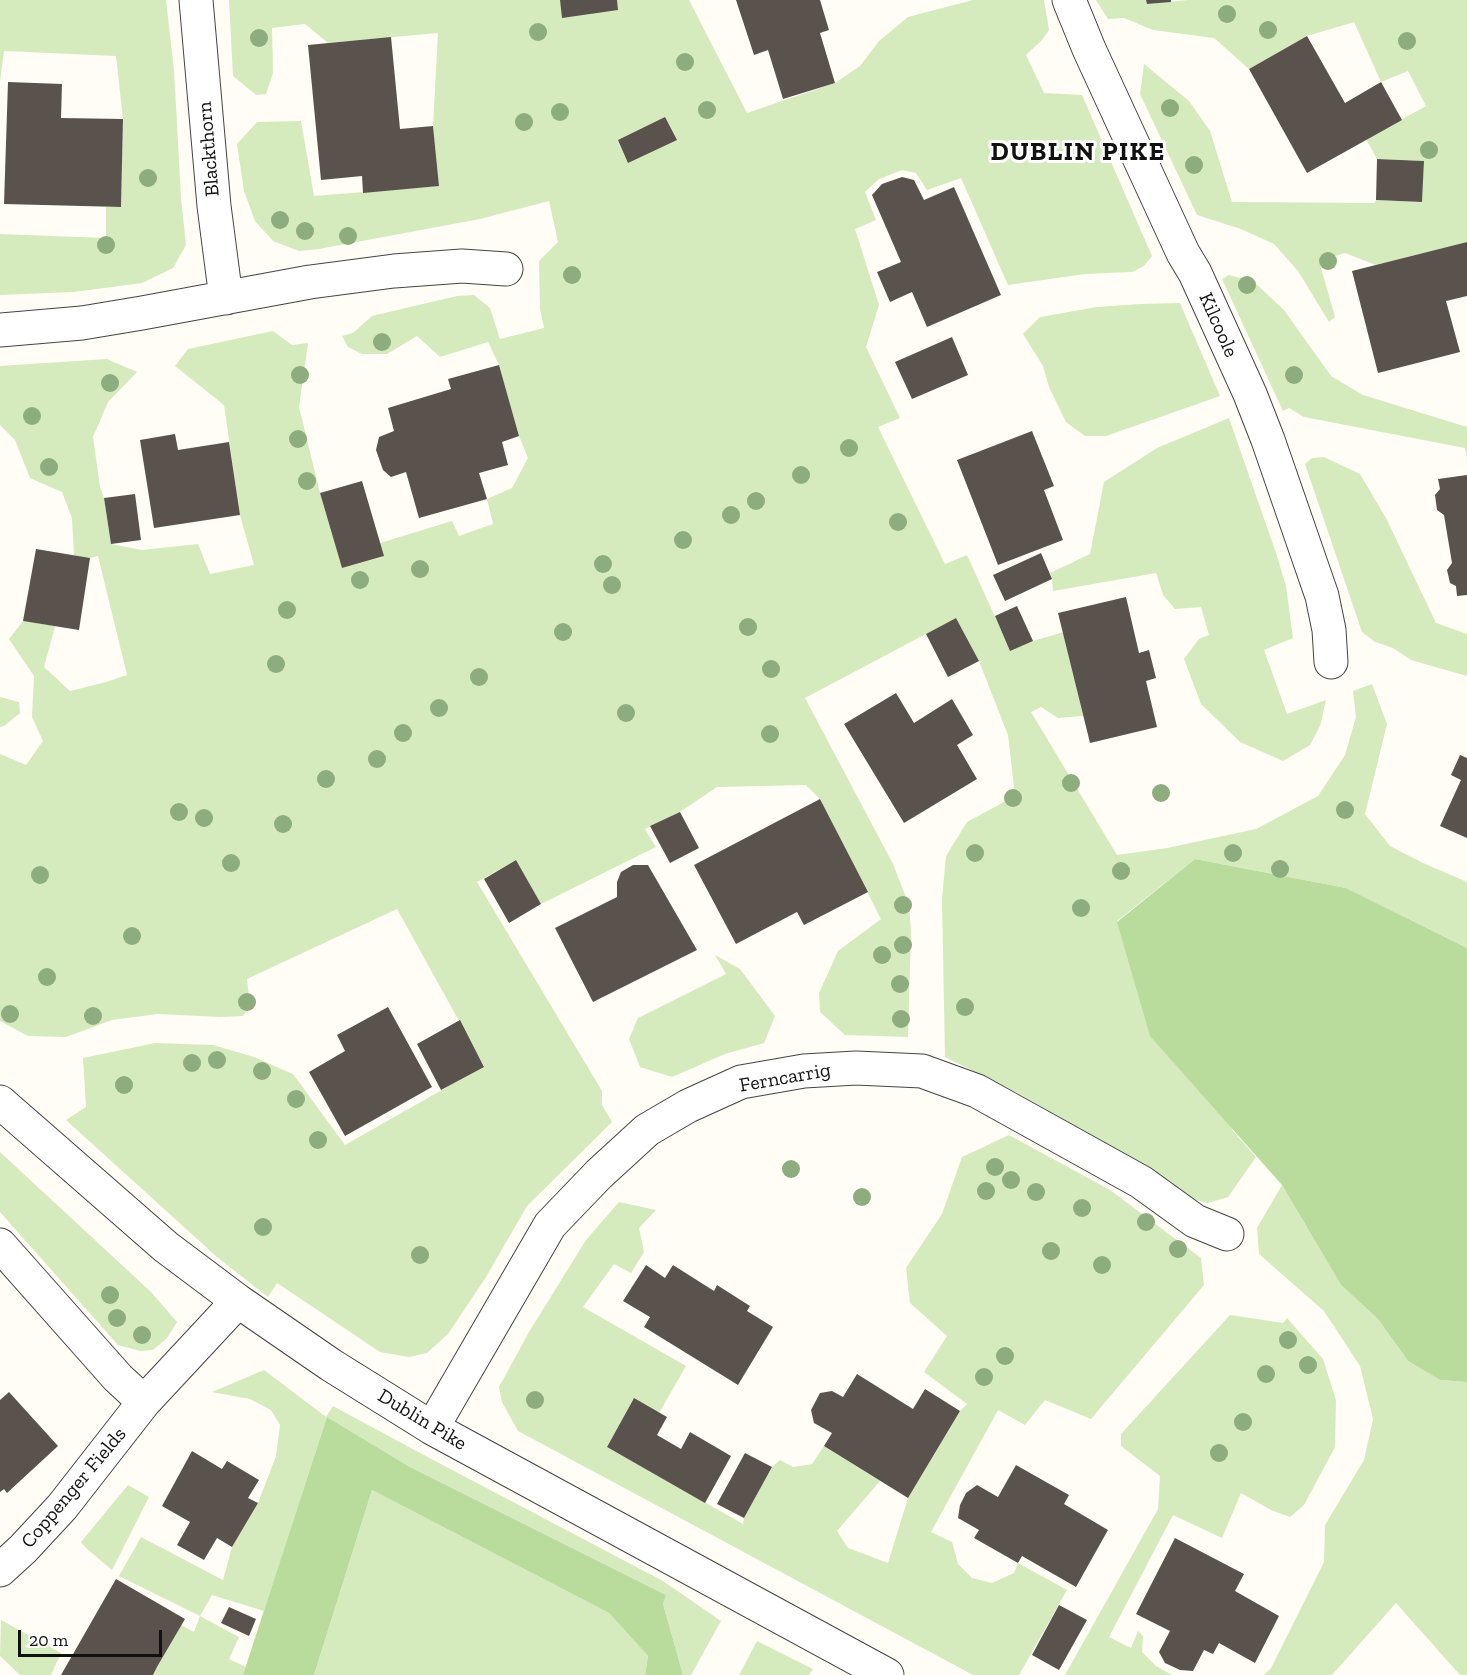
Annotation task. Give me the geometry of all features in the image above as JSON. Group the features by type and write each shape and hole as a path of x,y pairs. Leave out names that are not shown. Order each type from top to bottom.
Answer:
{"street":[{"name":"Blackthorn","path":"196,0 214,206 226,298"},
{"name":"Kilcoole","path":"1070,0 1089,50 1250,394 1322,596 1329,630 1331,662"},
{"path":"0,330 82,323 310,282 394,271 462,266 506,269"},
{"name":"Ferncarrig","path":"432,1428 550,1225 613,1160 647,1130 688,1106 741,1082 804,1071 856,1068 922,1071 977,1091 1141,1182 1195,1221 1227,1233"},
{"name":"Dublin Pike","path":"0,1102 166,1247 238,1301 332,1365 432,1428 887,1675"},
{"path":"0,1245 118,1378 144,1402"},
{"name":"Coppenger Fields","path":"0,1570 62,1507 144,1402 238,1301"}],"green space":[{"path":"0,0 166,0 174,70 186,245 173,268 142,283 74,292 0,295 0,234 106,238 106,207 121,207 123,119 116,56 4,51 0,81"},
{"path":"229,0 689,0 747,113 835,83 860,66 879,41 908,17 973,0 1044,0 1049,30 1026,55 1044,93 1082,95 1152,256 1144,266 1132,272 1085,274 1008,285 961,178 927,190 916,173 902,170 879,179 865,192 876,220 855,229 879,305 866,347 900,418 878,427 945,564 967,555 1010,650 1064,632 1083,716 1058,718 1041,707 1031,712 1117,855 1167,848 1256,829 1318,796 1345,755 1356,717 1353,691 1372,684 1387,724 1365,814 1390,846 1467,882 1467,948 1346,888 1195,859 1117,921 1233,1131 1256,1157 1228,1197 1208,1203 1188,1198 1151,1170 1018,1093 945,1057 942,899 946,856 967,822 1015,796 1008,735 979,661 956,618 805,698 893,864 909,905 911,931 908,1037 845,1035 820,1012 819,993 838,951 881,919 820,799 806,785 717,787 680,812 645,829 656,847 541,904 516,860 477,882 602,1091 602,1105 612,1122 527,1206 486,1277 448,1334 427,1353 409,1357 380,1352 277,1283 268,1297 217,1257 66,1120 86,1107 83,1058 155,1043 213,1045 254,1057 293,1074 345,1145 484,1066 397,909 247,979 250,1006 243,1016 157,1014 112,1020 66,1037 28,1036 0,1021 0,754 26,765 43,741 32,717 34,676 9,639 23,621 55,626 44,667 70,691 127,675 98,556 90,558 74,556 72,518 62,492 30,478 15,440 0,425 0,366 107,359 137,372 108,402 93,437 111,544 142,550 198,544 210,574 254,565 240,515 224,405 175,366 188,349 273,331 292,345 308,343 299,407 320,493 342,568 383,557 380,543 452,521 459,536 493,524 487,499 512,488 528,458 519,436 499,365 488,342 440,357 417,336 387,354 362,354 348,347 342,336 353,333 372,316 457,296 474,295 490,308 500,339 544,328 540,309 539,261 558,242 549,201 480,219 319,249 299,251 273,241 255,221 244,191 237,144 257,122 301,121 314,196 439,186 433,126 438,33 328,43 305,24 272,28 273,73 266,94 256,95 233,76"},
{"path":"1096,0 1146,0 1147,4 1188,0 1467,0 1467,242 1376,265 1345,253 1319,261 1335,317 1329,322 1298,271 1274,244 1241,229 1197,215 1140,94 1144,64 1189,101 1210,131 1232,202 1375,203 1376,200 1422,202 1424,161 1377,159 1366,139 1426,106 1408,71 1381,82 1354,22 1307,36 1249,69 1214,38 1153,30 1124,18 1108,19"},
{"path":"1229,275 1254,282 1284,310 1331,376 1363,395 1467,427 1467,459 1465,448 1304,417 1289,408 1283,411 1222,279"},
{"path":"1180,303 1220,396 1106,436 1085,436 1066,422 1049,387 1043,366 1023,334 1040,317 1097,307"},
{"path":"1229,418 1286,586 1293,638 1264,650 1287,714 1326,700 1320,726 1310,745 1283,761 1240,742 1201,704 1184,659 1199,639 1209,635 1201,607 1175,609 1163,595 1156,573 1053,591 1050,573 1090,554 1104,482 1157,448"},
{"path":"1324,457 1360,474 1386,518 1436,623 1467,634 1467,676 1411,660 1393,648 1375,642 1362,632 1305,464 1312,458"},
{"path":"0,697 19,702 20,713 0,727"},
{"path":"1195,859 1346,888 1467,948 1467,1382 1440,1380 1408,1361 1378,1319 1341,1285 1282,1185 1150,1036 1117,922"},
{"path":"715,955 740,969 775,1016 764,1043 725,1054 672,1077 640,1067 629,1039 638,1018 726,974"},
{"path":"1009,1135 1110,1190 1201,1258 1204,1285 1091,1419 1045,1400 1025,1425 998,1410 931,1532 952,1542 958,1564 972,1578 992,1583 1014,1573 1018,1563 1067,1590 1019,1675 973,1675 518,1431 502,1402 499,1387 529,1332 586,1240 619,1202 656,1210 639,1228 644,1252 631,1273 614,1264 583,1307 686,1366 659,1413 633,1399 607,1447 743,1524 744,1518 772,1467 780,1460 793,1467 812,1464 824,1446 880,1481 837,1531 848,1548 888,1563 908,1498 960,1411 967,1404 924,1372 947,1336 910,1303 906,1268 942,1214 962,1157"},
{"path":"0,1152 151,1292 177,1322 167,1338 153,1350 140,1351 118,1345 0,1212"},
{"path":"1282,1185 1341,1285 1378,1319 1408,1361 1440,1380 1467,1382 1467,1675 1460,1675 1396,1603 1332,1675 1264,1675 1271,1668 1324,1562 1325,1525 1364,1460 1373,1419 1360,1366 1324,1311 1259,1254 1257,1228"},
{"path":"1230,1315 1283,1323 1287,1318 1323,1359 1336,1400 1335,1447 1304,1505 1290,1517 1271,1510 1241,1493 1222,1538 1173,1515 1109,1637 1131,1648 1138,1631 1143,1636 1142,1652 1156,1666 1172,1675 1065,1675 1158,1509 1160,1476 1121,1446 1121,1434"},
{"path":"264,1370 326,1417 333,1406 663,1581 721,1621 691,1675 683,1675 663,1604 666,1595 410,1467 327,1417 264,1611 212,1595 200,1616 119,1576 141,1537 223,1580 232,1547 258,1503 276,1456 280,1425 271,1410 250,1399 212,1392"},
{"path":"327,1417 410,1467 666,1595 663,1604 683,1675 645,1675 648,1656 609,1613 372,1490 314,1675 243,1675"},
{"path":"128,1485 149,1497 112,1570 81,1542"},
{"path":"372,1490 609,1613 648,1656 645,1675 314,1675"},
{"path":"200,1616 239,1637 229,1659 246,1667 243,1675 153,1675 181,1625 194,1632"},
{"path":"1,1620 61,1653 51,1675 20,1675 0,1656"},
{"path":"757,1641 813,1669 809,1675 739,1675"}],"building":[{"path":"560,0 617,0 618,10 562,18"},
{"path":"736,0 820,0 829,30 820,33 835,83 783,99 768,50 754,55"},
{"path":"1146,0 1171,0 1171,2 1147,4"},
{"path":"1307,36 1345,103 1381,82 1402,120 1307,173 1249,69"},
{"path":"391,37 400,129 433,126 439,186 363,193 362,176 321,180 308,45"},
{"path":"8,82 62,84 61,118 123,119 121,207 4,204"},
{"path":"665,117 677,140 628,163 618,140"},
{"path":"1377,159 1424,161 1422,202 1376,200"},
{"path":"902,177 914,180 924,200 954,187 1001,295 927,327 912,292 890,302 877,272 901,262 872,195 882,184"},
{"path":"1467,242 1467,296 1446,301 1460,352 1378,373 1352,271"},
{"path":"952,337 968,375 912,399 895,362"},
{"path":"499,365 519,436 502,442 508,465 479,473 487,499 419,518 406,472 391,477 383,470 376,450 379,437 394,431 388,408 451,389 448,379"},
{"path":"1032,431 1054,486 1044,490 1063,540 998,565 957,460"},
{"path":"175,434 178,450 229,442 240,515 154,528 140,440"},
{"path":"1467,475 1467,595 1457,596 1456,586 1450,583 1447,570 1452,563 1444,515 1437,510 1435,495 1440,489 1438,479"},
{"path":"362,481 384,556 342,568 320,493"},
{"path":"135,494 141,540 111,544 104,498"},
{"path":"36,549 90,558 79,630 23,621"},
{"path":"1041,553 1052,579 1005,601 993,575"},
{"path":"1126,597 1139,653 1149,650 1156,678 1146,681 1157,727 1090,743 1058,613"},
{"path":"1017,606 1033,641 1010,651 995,616"},
{"path":"956,618 979,661 948,677 926,634"},
{"path":"896,693 914,723 952,699 973,735 957,745 977,779 904,823 844,724"},
{"path":"1460,755 1467,758 1467,838 1440,826 1461,780 1451,775"},
{"path":"820,799 868,892 804,925 797,912 736,944 694,865"},
{"path":"680,812 699,848 670,863 650,826"},
{"path":"516,860 541,904 509,923 484,879"},
{"path":"633,865 648,865 697,950 593,1002 555,928 617,897 617,882 621,872"},
{"path":"388,1007 432,1087 345,1136 309,1072 345,1051 337,1035"},
{"path":"460,1020 484,1067 441,1090 417,1044"},
{"path":"646,1265 665,1278 673,1265 714,1291 717,1285 750,1306 747,1311 773,1327 738,1385 644,1327 650,1317 623,1301"},
{"path":"857,1374 913,1409 925,1389 960,1411 908,1498 824,1446 832,1433 814,1423 811,1410 820,1393 832,1391 843,1397"},
{"path":"9,1392 58,1446 7,1493 4,1489 0,1492 0,1400"},
{"path":"634,1398 667,1417 657,1435 681,1449 690,1432 731,1456 705,1503 607,1447"},
{"path":"192,1451 222,1469 227,1461 259,1480 248,1498 258,1503 232,1547 217,1538 204,1560 177,1545 190,1522 162,1506"},
{"path":"745,1453 772,1467 744,1518 717,1504"},
{"path":"1016,1465 1069,1495 1064,1504 1108,1530 1076,1587 1022,1556 1018,1563 974,1538 979,1530 958,1518 960,1505 966,1493 977,1485 998,1497"},
{"path":"1175,1538 1244,1574 1235,1591 1279,1616 1255,1663 1219,1643 1213,1654 1204,1650 1193,1671 1180,1670 1165,1663 1159,1652 1170,1631 1136,1614"},
{"path":"116,1579 185,1619 153,1675 61,1675"},
{"path":"1059,1605 1087,1620 1059,1670 1032,1655"},
{"path":"229,1607 256,1619 249,1636 221,1623"}],"district":[{"name":"DUBLIN PIKE","path":"1078,153"}]}
